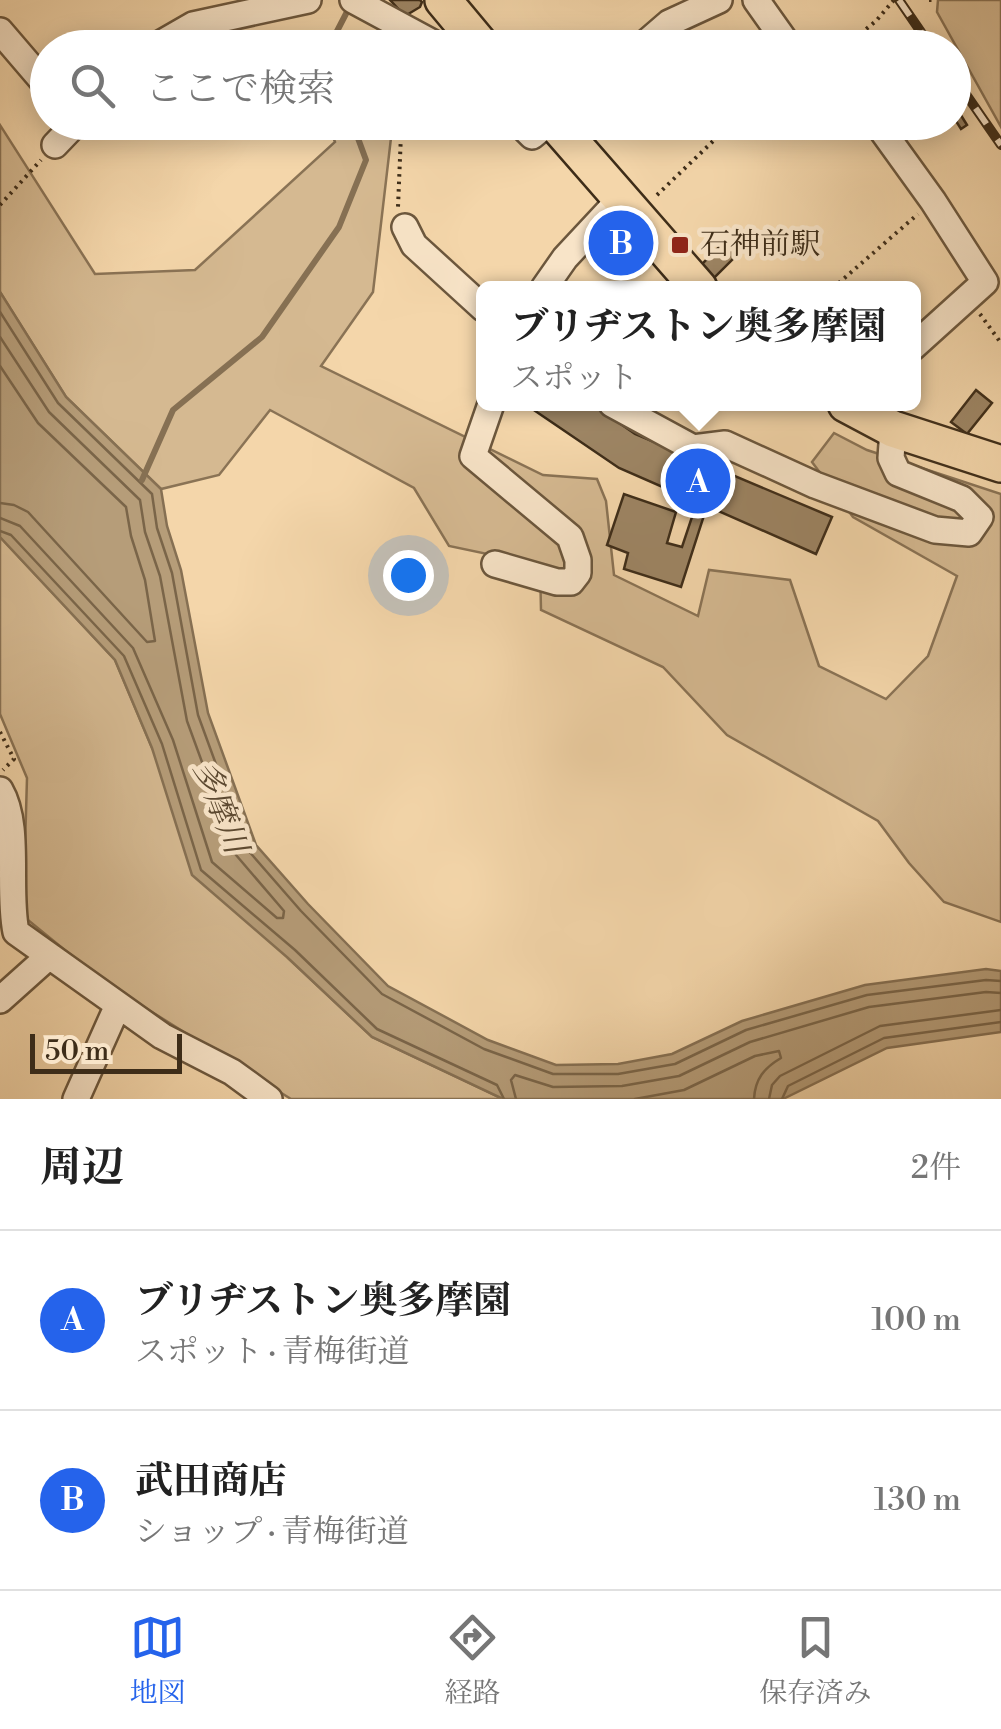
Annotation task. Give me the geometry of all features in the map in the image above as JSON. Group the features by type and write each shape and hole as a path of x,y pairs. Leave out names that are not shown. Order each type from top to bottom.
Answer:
{"highway":[{"path":"442,0 467,30"},
{"path":"567,140 693,281"},
{"path":"862,411 893,428 1001,464"}],"street":[{"path":"184,30 308,0"},
{"path":"661,30 719,0"},
{"path":"756,0 777,30"},
{"path":"362,5 409,30"},
{"path":"0,31 30,65"},
{"path":"55,145 60,140"},
{"path":"889,140 984,282 921,340"},
{"path":"549,281 565,258 628,207"},
{"path":"405,227 414,246 476,302"},
{"path":"488,411 473,456 570,537 578,574 571,582 557,582 495,564"},
{"path":"625,411 694,448 725,444 815,484 936,530 970,533 980,517 962,499 898,474 891,458 893,428"},
{"path":"0,790 9,806 11,910 16,932 162,1036 232,1072 269,1099"},
{"path":"0,1000 48,957"},
{"path":"76,1099 118,1006"}],"path":[{"path":"865,30 894,0"},
{"path":"929,0 936,0"},
{"path":"401,140 396,200 405,227"},
{"path":"628,207 711,140"},
{"path":"0,204 55,145"},
{"path":"841,281 933,201"},
{"path":"968,298 1001,344"},
{"path":"0,732 14,759 0,773"}],"shaded area":[{"path":"938,0 1001,0 1001,127 971,73 971,30 947,30 937,12"},
{"path":"0,125 95,274 195,270 335,142 391,140 373,292 321,366 543,475 597,479 606,501 614,575 698,616 709,570 790,580 819,666 886,699 928,656 957,576 853,517 812,462 834,433 867,450 1001,494 1001,922 944,902 878,821 727,735 663,667 541,610 540,565 449,546 414,488 270,410 219,475 161,489 66,397 0,292"},
{"path":"0,537 115,660 152,748 288,958 372,1037 503,1099 291,1099 104,982 23,916 27,778 0,714"}],"water":[{"name":"多摩川","path":"0,292 66,397 161,489 208,713 256,845 388,986 488,1040 556,1065 618,1064 672,1054 742,1021 865,985 986,969 1001,971 1001,1032 887,1048 783,1099 503,1099 372,1037 192,875 152,748 115,660 0,537"}],"building":[{"path":"390,0 420,0 422,2 405,16"},
{"path":"618,216 649,246 624,271 593,241"},
{"path":"726,240 738,254 714,278 702,264"},
{"path":"976,390 992,403 967,434 951,422"},
{"path":"535,411 602,411 635,434 832,517 816,554 707,506 681,587 624,569 628,553 607,545 624,494 676,512 667,543 682,547 697,502 619,468"}],"waterway":[{"path":"338,30 350,6"},
{"path":"142,480 173,410 262,337 339,227 366,160 359,140"}],"railway":[{"path":"899,0 920,30"},
{"path":"971,102 1001,145"}],"place":[{"name":"武田商店","path":"621,243"},
{"name":"石神前駅","path":"680,245"},
{"name":"ブリヂストン奥多摩園","path":"698,481"}]}
